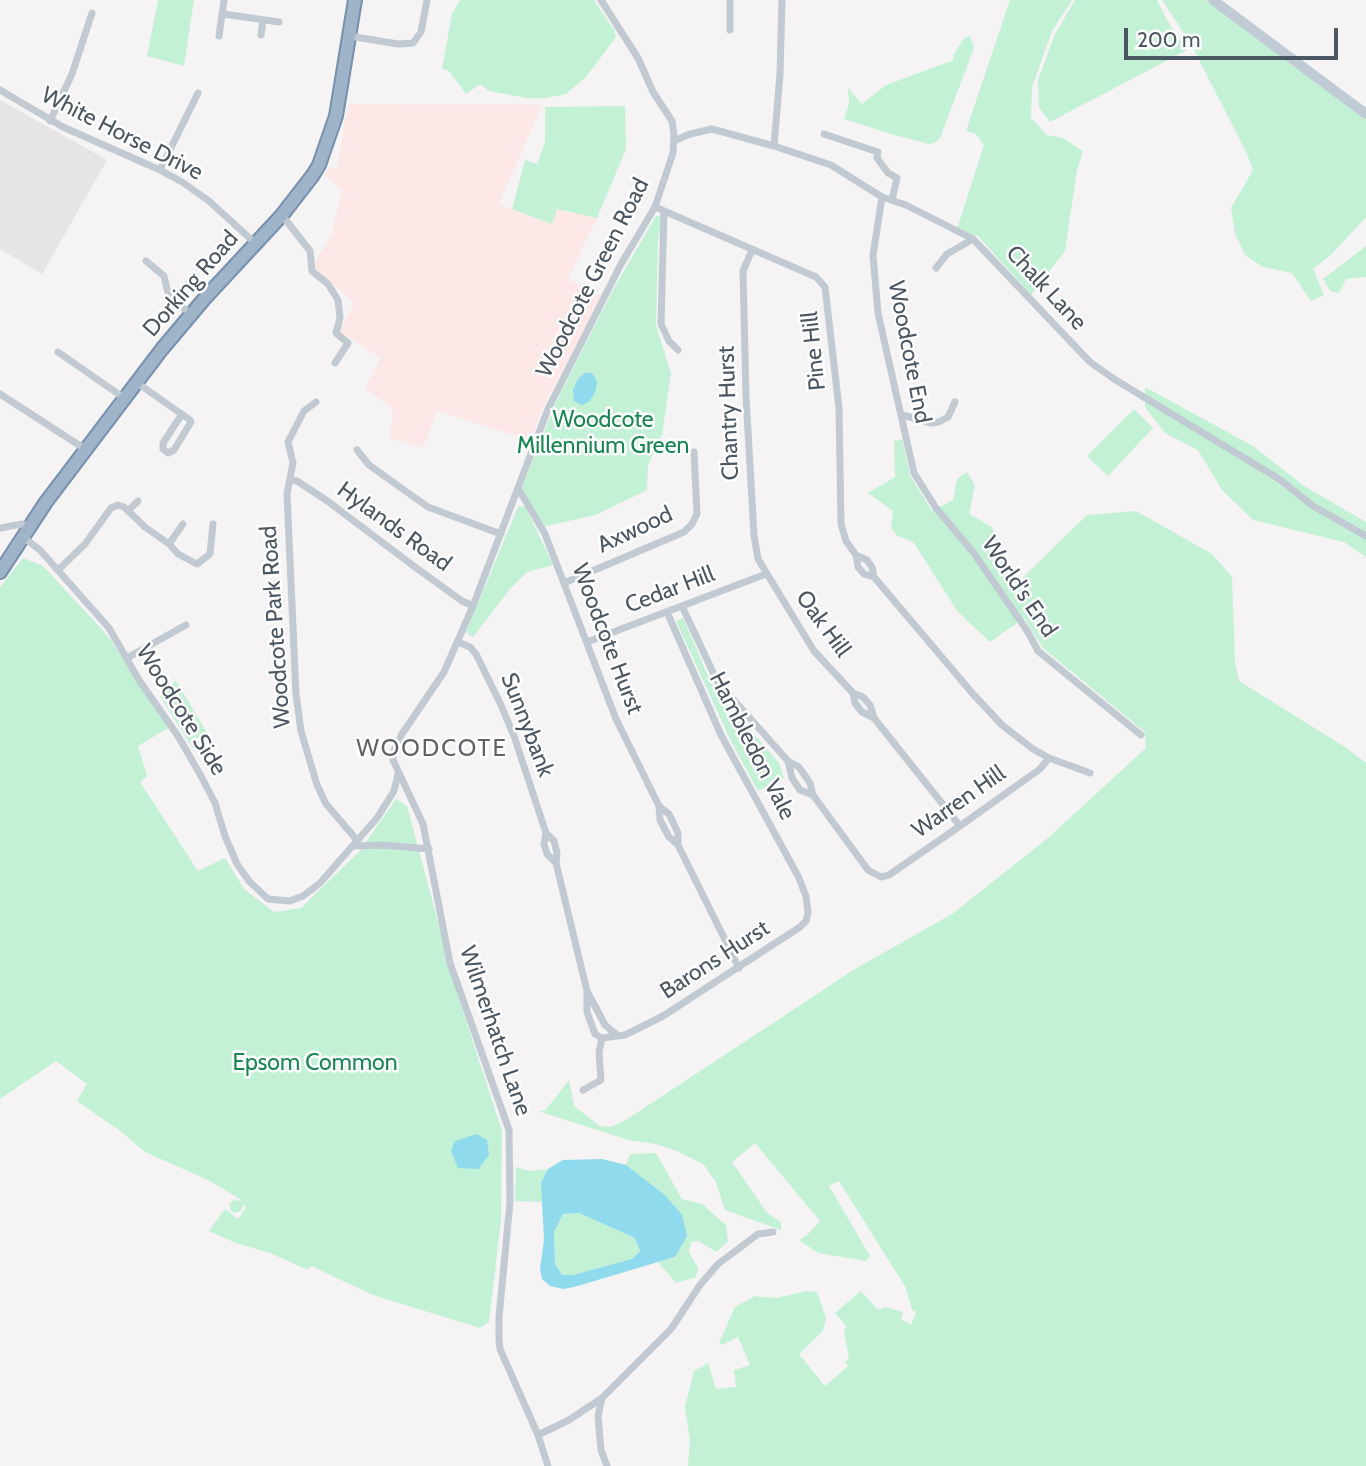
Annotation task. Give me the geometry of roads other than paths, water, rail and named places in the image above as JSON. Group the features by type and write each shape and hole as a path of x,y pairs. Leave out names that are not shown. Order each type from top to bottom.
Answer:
{"highway":[{"name":"Dorking Road","path":"0,572 25,531 136,382 191,314 282,215 313,175 336,116 355,0"}],"main road":[{"path":"1213,0 1366,114"}],"street":[{"path":"219,36 224,0"},
{"path":"349,36 398,44 413,43 421,32 427,0"},
{"path":"601,0 638,58 653,92 671,121 674,141"},
{"path":"730,0 730,30"},
{"path":"774,146 782,0"},
{"path":"50,121 72,74 92,13"},
{"path":"223,13 279,22"},
{"path":"261,35 263,20"},
{"name":"White Horse Drive","path":"0,90 50,121 160,170 209,201 256,243"},
{"path":"160,170 198,93"},
{"name":"Chalk Lane","path":"674,141 712,129 774,146 831,165 882,197 973,239 1090,362 1279,480 1314,506 1366,536"},
{"path":"824,134 878,152 877,158 888,173 897,178 892,200"},
{"name":"Woodcote Green Road","path":"398,774 393,760 399,740 444,672 458,642 548,409 621,264 655,207 670,164 674,141"},
{"name":"Woodcote End","path":"882,197 873,255 878,313 914,473 936,508"},
{"name":"Pine Hill","path":"655,207 821,281 827,293 839,408 841,524 846,541 856,555 867,560 874,577 1002,725 1032,749 1090,773"},
{"path":"664,211 662,324 668,341 678,350"},
{"path":"282,215 310,251 312,271 328,284 338,300 340,318 336,333 348,343 335,363"},
{"path":"936,268 947,254 973,239"},
{"name":"Chantry Hurst","path":"751,250 743,271 746,397 754,535 758,559 766,575"},
{"path":"146,261 164,276 169,298 191,314"},
{"path":"58,352 124,398"},
{"path":"136,382 182,414 190,420 191,425 174,450 168,453 163,449 163,443 182,414"},
{"path":"0,394 86,449"},
{"name":"Woodcote Park Road","path":"316,402 304,411 288,445 293,463 287,494 298,719 321,795 355,843"},
{"path":"902,415 932,423 939,422 948,417 955,402"},
{"path":"357,450 369,465 428,508 501,534"},
{"name":"Axwood","path":"564,583 672,539 692,524 698,503 694,452"},
{"name":"Hylands Road","path":"291,480 297,481 326,500 415,568 473,606"},
{"name":"Woodcote Hurst","path":"518,488 545,534 616,719 659,806 669,814 678,833 678,845 739,968"},
{"path":"128,511 138,501"},
{"path":"58,570 85,544 111,508 122,505 178,554 193,563 201,563 212,549 214,524"},
{"name":"World's End","path":"936,508 973,552 1038,651 1141,734"},
{"path":"0,528 18,524 25,531"},
{"path":"169,544 183,524"},
{"name":"Woodcote Side","path":"25,531 108,628 188,753 215,803 237,863 259,892 268,899 290,901 303,897 320,883 387,803 394,791 398,774"},
{"name":"Cedar Hill","path":"587,642 766,575"},
{"name":"Oak Hill","path":"766,575 804,638 853,693 863,697 870,705 874,718 960,826"},
{"path":"682,606 717,681 788,761 799,767 810,783 813,795"},
{"name":"Hambledon Vale","path":"667,612 721,735 790,860 806,896"},
{"path":"127,658 186,625"},
{"name":"Sunnybank","path":"458,642 470,647 476,654 501,705 524,764 546,833 544,845 547,854 556,863 587,991 587,1012 591,1027 595,1034 602,1038"},
{"name":"Warren Hill","path":"813,795 868,870 881,877 889,876 1040,769 1049,758"},
{"path":"788,761 792,778 800,790 813,795"},
{"name":"Wilmerhatch Lane","path":"398,774 415,802 423,824 456,986 509,1130 510,1202 499,1340 548,1466"},
{"path":"355,843 429,849"},
{"name":"Barons Hurst","path":"618,1036 663,1016 800,927 806,921 808,913 806,896"},
{"name":"Sunnybank","path":"587,991 605,1025 618,1036"},
{"path":"583,1090 601,1080 599,1052 602,1038 618,1036"},
{"path":"538,1435 569,1420 602,1398 671,1329 700,1285 718,1264 758,1234 773,1232"},
{"path":"602,1398 598,1416 601,1450 607,1466"}],"water":[{"path":"585,373 592,373 597,381 590,401 582,405 574,401 573,390 578,379"},
{"path":"477,1134 487,1140 489,1155 478,1169 458,1168 451,1151 455,1141"},
{"path":"602,1159 626,1165 665,1195 682,1215 687,1236 675,1257 574,1287 563,1289 550,1286 542,1279 540,1269 544,1240 541,1182 548,1169 563,1160","holes":["579,1213 635,1238 640,1251 632,1259 573,1275 562,1275 555,1264 554,1232 563,1214"]}],"district":[{"name":"WOODCOTE","path":"432,749"}],"park label":[{"name":"Woodcote Millennium Green","path":"603,433"},
{"name":"Epsom Common","path":"315,1063"}]}
